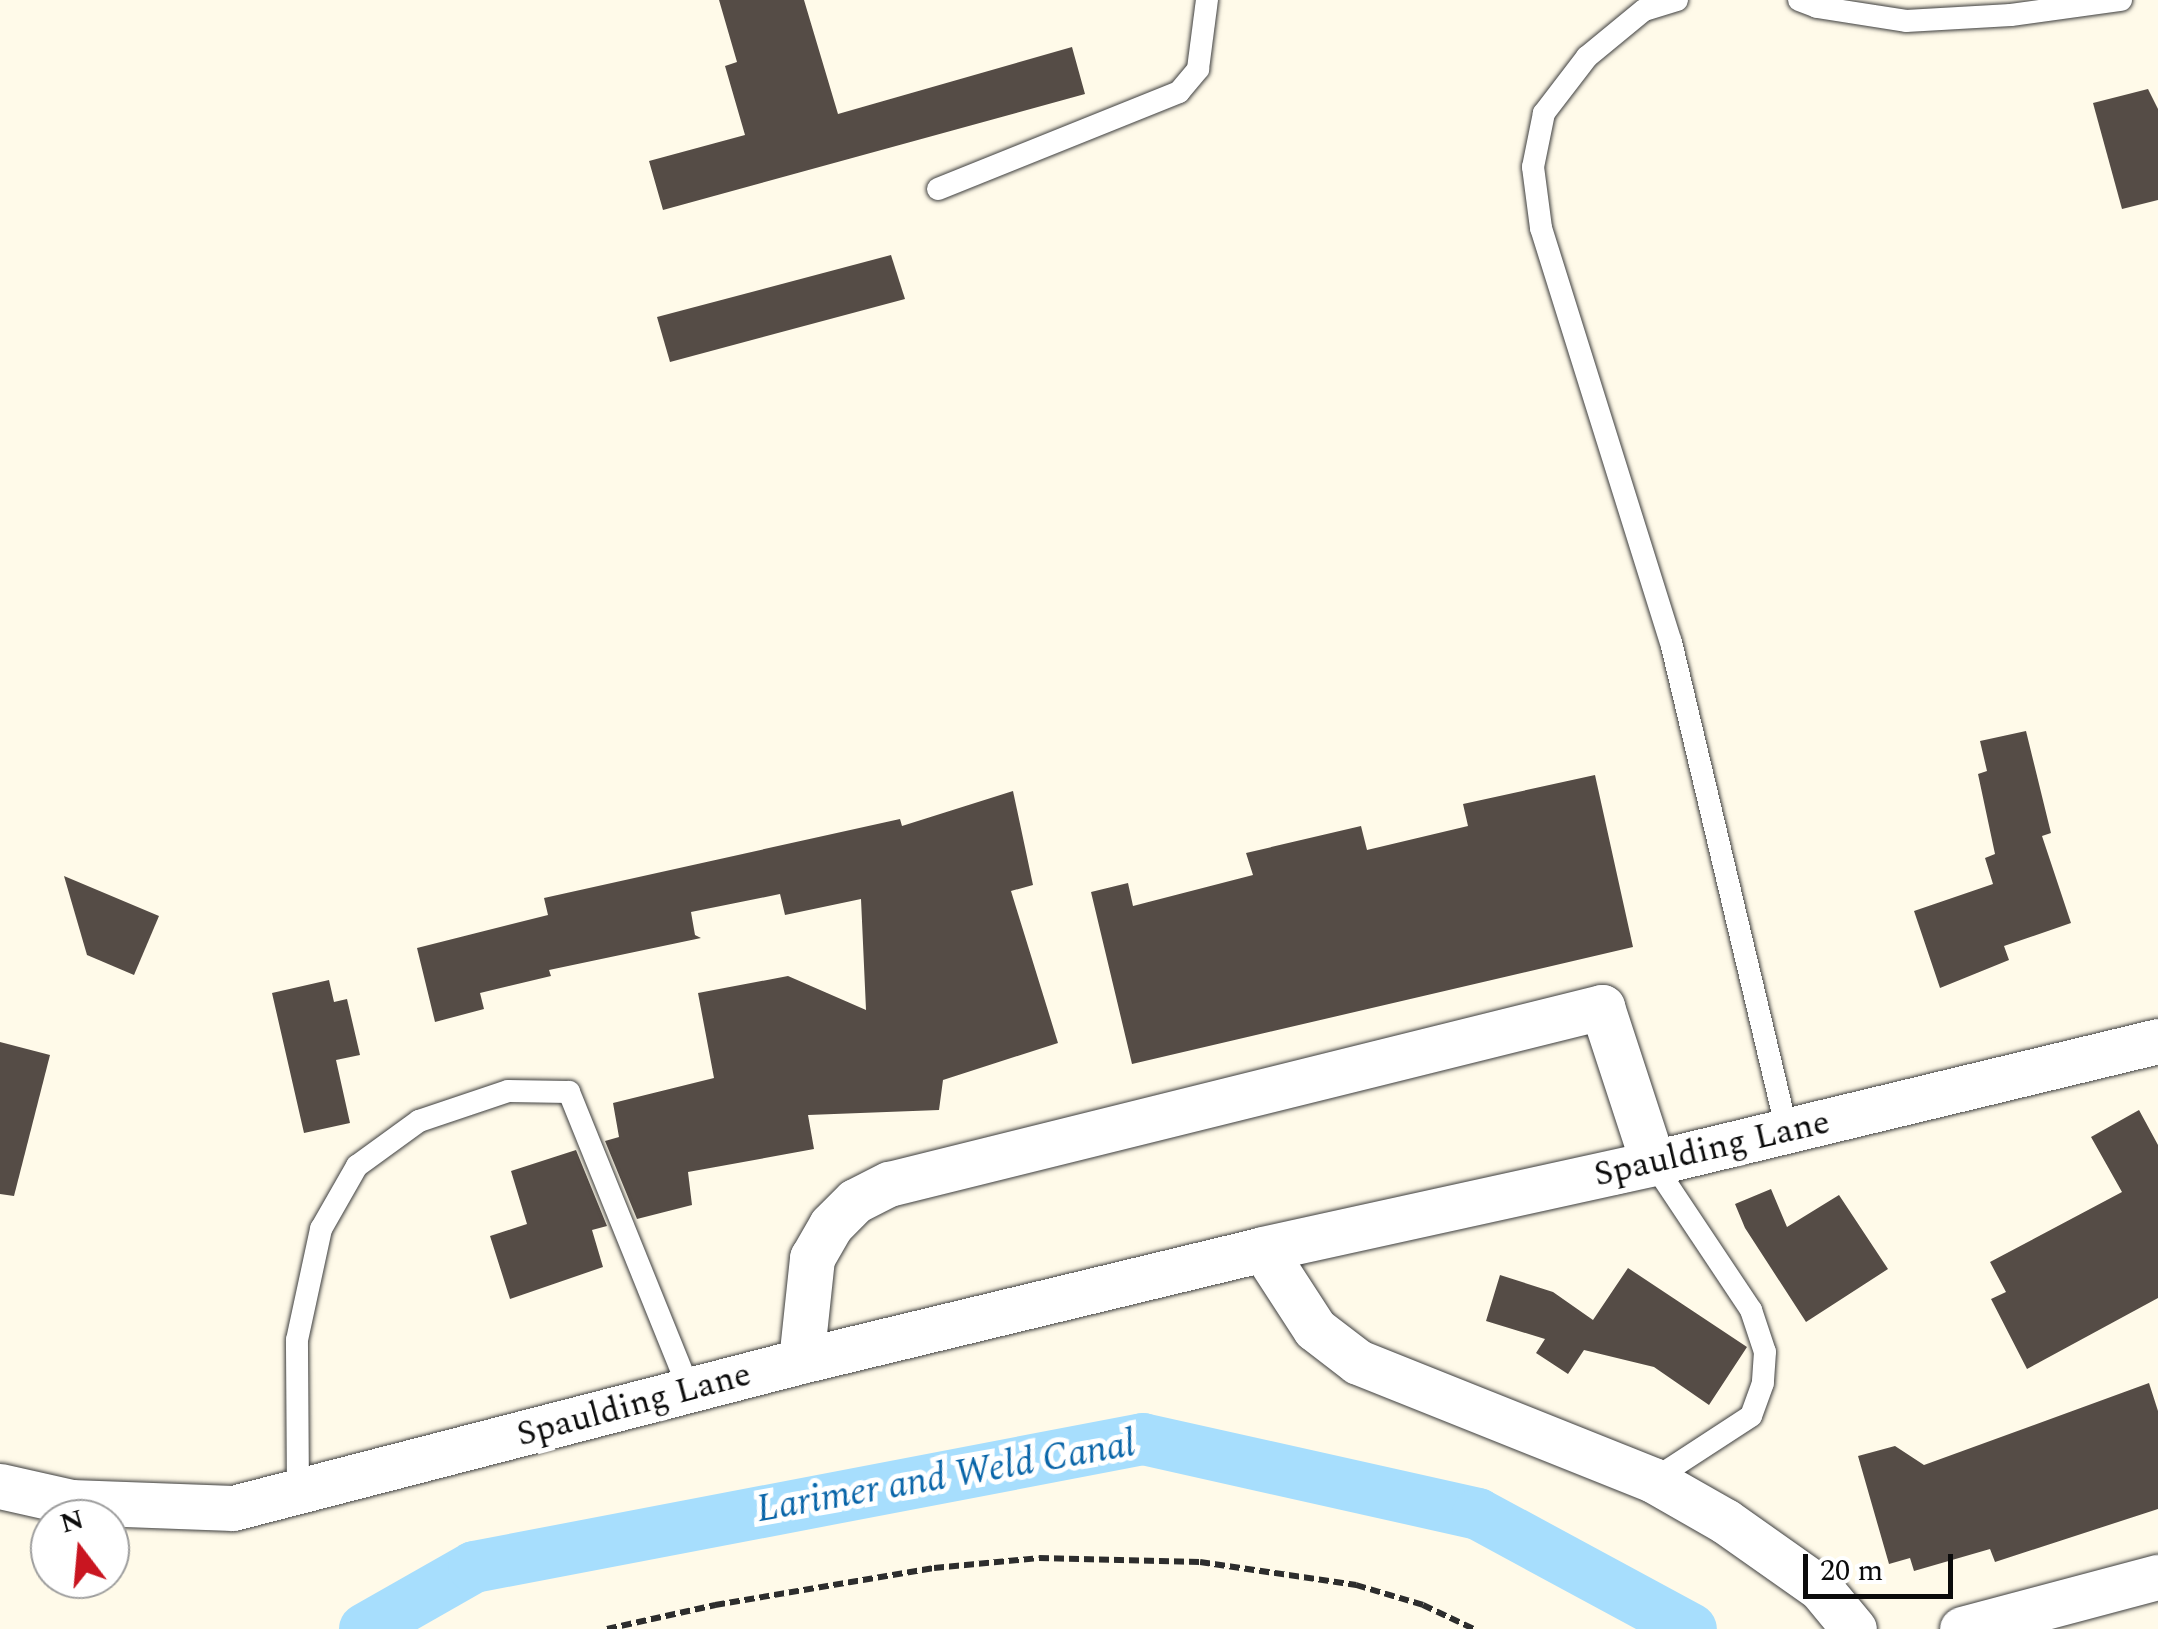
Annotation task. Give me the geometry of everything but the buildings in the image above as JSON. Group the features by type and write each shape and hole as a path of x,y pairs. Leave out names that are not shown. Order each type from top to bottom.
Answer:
{"street":[{"path":"800,1360 812,1258 831,1224 855,1201 889,1184 1602,1007 1653,1164"},
{"name":"Spaulding Lane","path":"0,1486 71,1502 234,1508 800,1360 1264,1249 1653,1164 2158,1041"},
{"path":"1264,1249 1314,1329 1358,1362 1653,1480 1725,1521 1820,1588 1854,1629"},
{"path":"1962,1629 2158,1577"}],"lane":[{"path":"938,189 1179,92 1198,70 1207,0"},
{"path":"1677,0 1644,10 1586,57 1544,113 1533,167 1541,228 1671,642 1787,1131"},
{"path":"1800,0 1817,7 1906,21 2011,15 2122,0"},
{"path":"298,1492 297,1340 321,1229 357,1166 419,1121 508,1091 569,1092 690,1390"},
{"path":"1653,1164 1750,1310 1765,1352 1763,1383 1752,1416 1653,1480"}],"path":[{"path":"608,1629 716,1605 934,1568 1039,1558 1200,1562 1356,1585 1423,1605 1474,1629"}],"waterway":[{"name":"Larimer and Weld Canal","path":"365,1629 474,1567 1143,1439 1478,1514 1691,1629"}]}
